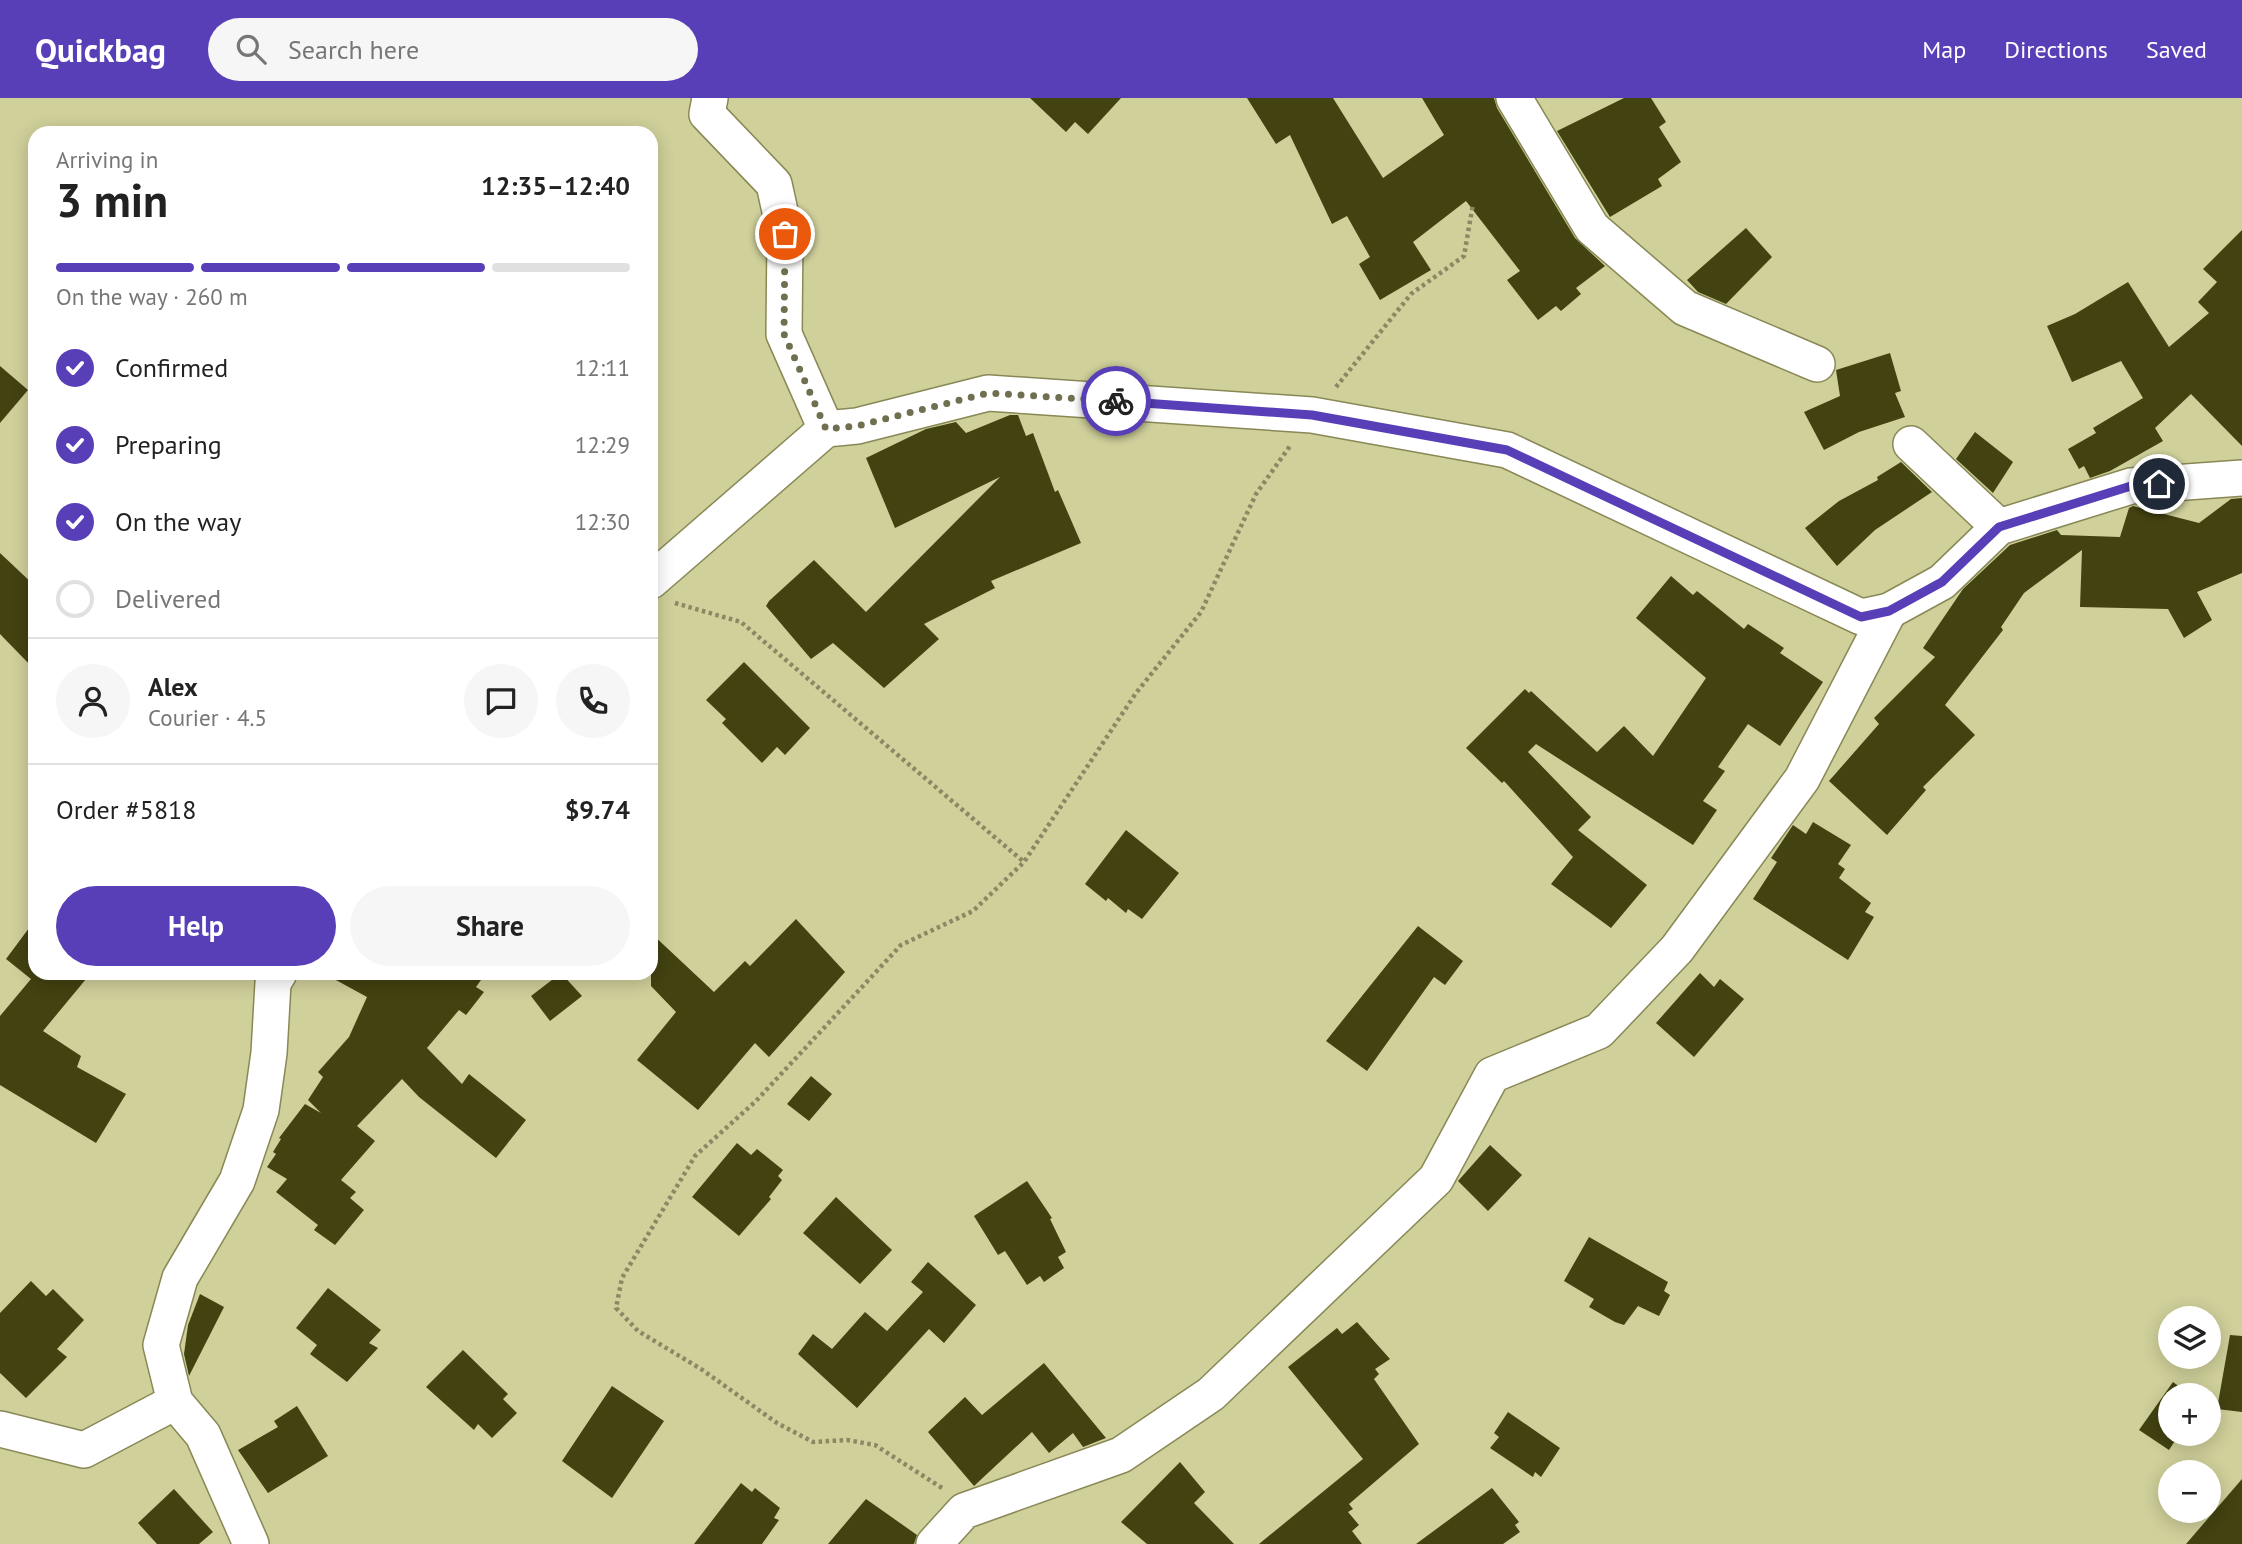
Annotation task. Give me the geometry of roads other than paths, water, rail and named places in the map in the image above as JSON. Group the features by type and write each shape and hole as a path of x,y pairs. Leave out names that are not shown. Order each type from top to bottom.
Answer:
{"street":[{"path":"710,98 707,114 774,184 785,234 784,334 826,429"},
{"path":"1514,98 1592,229 1685,308 1817,363"},
{"path":"658,590 826,429 857,426 988,393 1312,415 1507,450 1861,617 1889,611 1942,582 1999,527 2131,486 2242,478"},
{"path":"1911,444 1999,527"},
{"path":"934,1544 964,1511 1121,1455 1211,1394 1436,1179 1492,1075 1599,1031 1677,949 1802,779 1889,611"},
{"path":"251,1544 202,1435 175,1402 161,1345 180,1278 237,1181 261,1110 275,980"},
{"path":"0,1429 84,1450 175,1402"}]}
